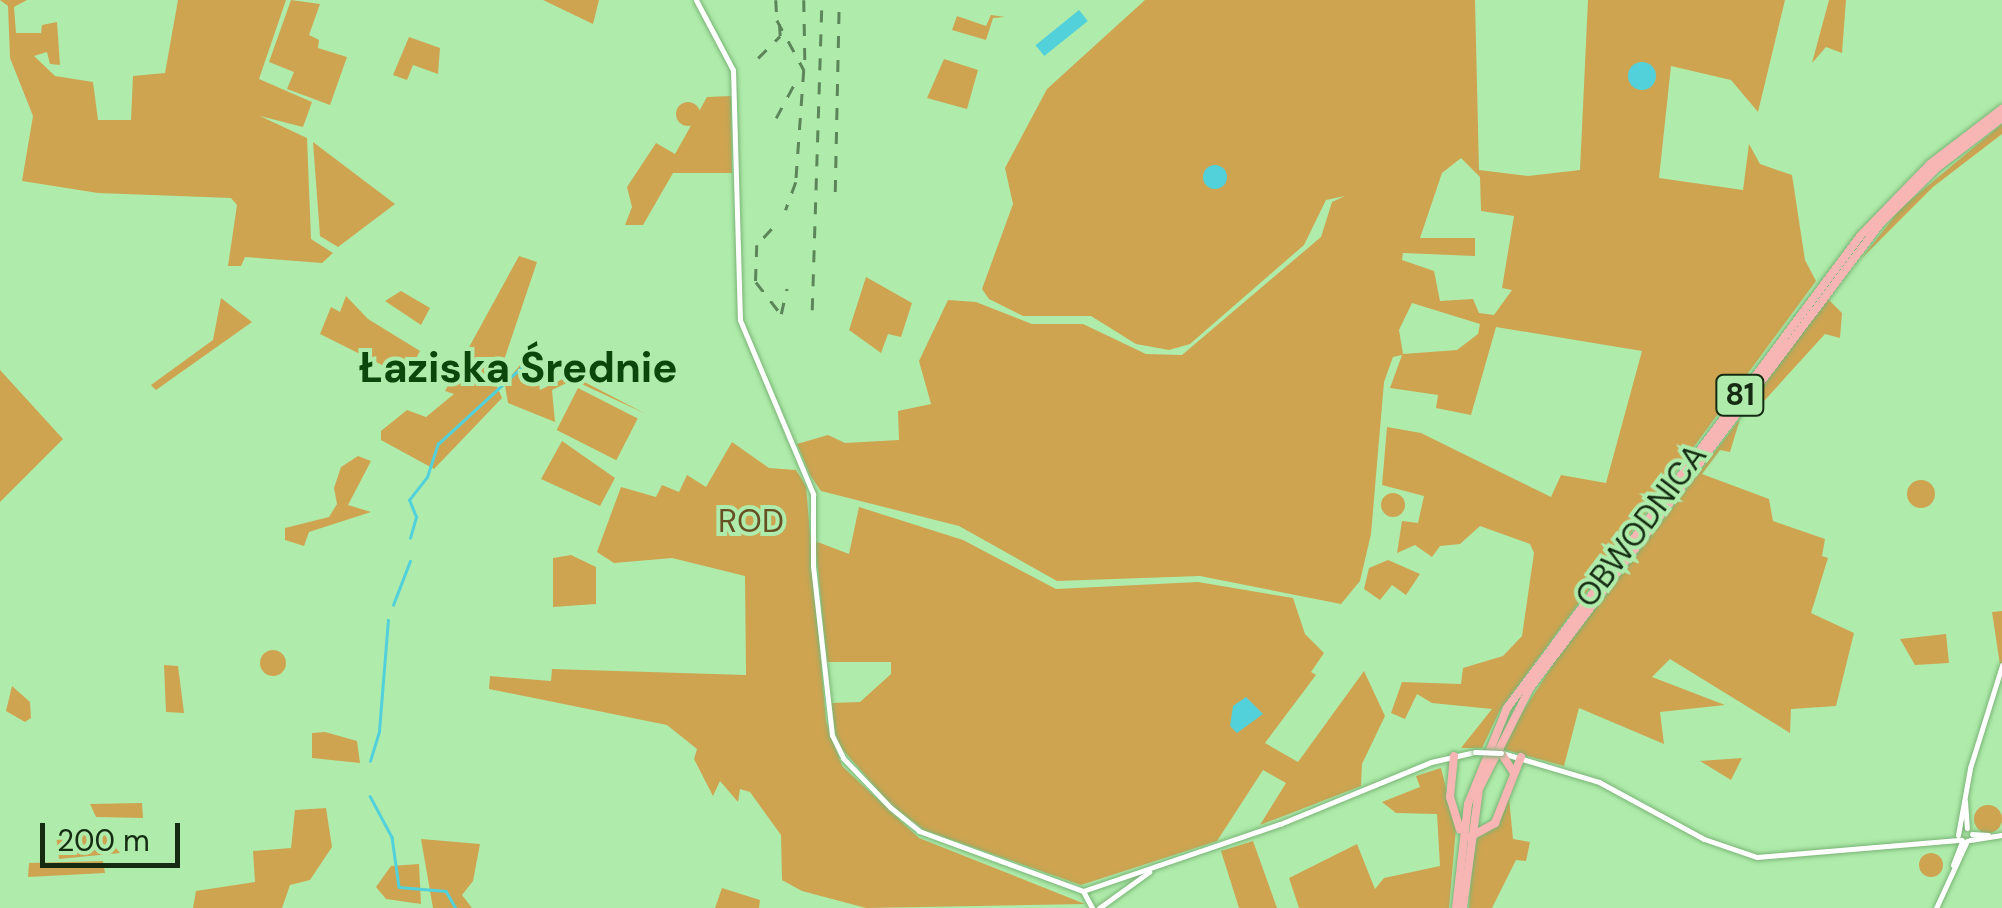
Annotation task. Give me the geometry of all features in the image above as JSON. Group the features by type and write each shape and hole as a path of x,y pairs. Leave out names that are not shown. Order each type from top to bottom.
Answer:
{"main road":[{"name":"OBWODNICA","path":"1460,908 1468,804 1507,708 1861,235 1930,164 2002,109"},
{"name":"OBWODNICA","path":"1465,838 1490,757 1530,688 1847,266 1917,185 2002,118"},
{"path":"1501,753 1514,773"},
{"path":"1450,757 1451,805 1465,838 1495,823 1521,757"},
{"path":"1451,805 1459,809 1468,804"},
{"path":"1473,814 1484,828"}],"street":[{"path":"696,0 733,70 740,320 812,494 813,566 836,746 919,832 1082,891 1095,908 1153,869"},
{"path":"1936,908 1965,836 1965,799 1987,707 2002,666"},
{"path":"1082,891 1153,869 1450,757 1475,752 1521,757 1599,782 1704,839 1757,857 1952,842 1965,836"},
{"path":"1937,842 1999,835"},
{"path":"1949,878 1965,836"},
{"path":"1952,842 1959,850"}],"green space":[{"path":"0,0 27,0 14,7 16,33 41,33 42,25 57,22 60,65 50,64 47,52 34,56 55,76 93,82 98,120 131,120 133,76 165,73 178,0 286,0 259,79 312,102 303,127 260,116 307,138 311,239 333,253 322,263 245,257 241,266 228,266 237,205 231,198 98,193 22,181 33,116 10,58 8,6"},
{"path":"291,0 320,4 309,35 319,40 318,48 347,57 330,105 287,89 294,72 269,62"},
{"path":"543,0 599,0 593,24"},
{"path":"1145,0 1475,0 1479,170 1528,176 1580,170 1588,0 1785,0 1758,112 1731,80 1671,66 1659,178 1743,190 1749,144 1760,164 1792,175 1805,260 1816,281 1500,710 1482,748 1461,748 1492,709 1432,703 1417,694 1405,719 1391,713 1402,682 1461,684 1463,668 1503,656 1522,636 1534,553 1530,544 1480,526 1460,544 1440,546 1432,557 1415,545 1397,553 1402,521 1418,523 1424,496 1382,485 1387,427 1421,433 1551,497 1561,475 1606,483 1642,351 1496,327 1471,415 1436,408 1438,395 1390,388 1402,355 1393,357 1384,382 1371,534 1360,581 1341,604 1200,576 1057,581 959,526 821,491 810,475 797,444 828,435 845,443 899,440 898,411 931,404 919,361 948,300 976,302 1032,324 1083,324 1146,354 1182,355 1321,237 1332,202 1345,196 1326,200 1304,245 1190,344 1169,350 1136,344 1091,316 1023,316 989,299 982,289 1013,204 1005,168 1047,89","holes":["1461,158 1480,177 1481,211 1514,216 1502,288 1512,290 1494,315 1479,313 1473,299 1440,301 1434,271 1402,260 1403,253 1475,256 1475,238 1420,238 1442,173","1412,303 1480,324 1478,334 1457,350 1403,354 1399,330"]},
{"path":"1829,0 1846,0 1842,53 1826,47 1812,63"},
{"path":"991,15 1005,17 993,18 986,40 952,30 957,16 986,26"},
{"path":"409,37 440,48 438,74 413,65 407,80 393,75"},
{"path":"944,59 978,70 967,109 927,98"},
{"path":"731,96 732,173 673,173 643,225 625,225 632,207 627,187 656,143 675,154 707,97"},
{"path":"688,102 697,105 697,123 688,126 679,123 676,114 679,105"},
{"path":"2002,124 2002,134 1933,187 1861,259 1901,208"},
{"path":"313,142 395,204 338,247 320,236"},
{"path":"519,256 537,262 496,384 502,398 434,469 381,440 381,431 407,410 426,417 454,394 445,391"},
{"path":"866,277 912,303 901,337 888,334 881,353 849,330"},
{"path":"401,291 430,308 421,325 385,301"},
{"path":"346,296 368,319 420,351 406,377 320,334 331,307 340,312"},
{"path":"221,298 252,322 156,390 151,385 213,340"},
{"path":"1827,298 1842,313 1840,338 1825,334 1764,401 1752,399"},
{"path":"528,355 535,358 540,390 571,375 646,414 573,380 552,390 555,422 508,403 503,374 511,376"},
{"path":"0,370 63,439 0,502"},
{"path":"578,388 638,418 616,460 557,430"},
{"path":"1740,419 1730,452 1720,450 1702,474 1769,499 1773,521 1825,539 1822,556 1828,558 1811,613 1854,633 1836,706 1791,709 1790,733 1670,659 1652,677 1725,705 1660,712 1664,744 1579,708 1564,766 1499,748 1556,660"},
{"path":"562,441 615,478 600,506 541,479"},
{"name":"ROD","path":"732,442 769,468 796,470 806,486 826,721 842,766 919,838 1085,904 866,908 802,891 782,880 781,835 750,792 740,789 738,802 720,781 713,796 694,759 697,749 667,725 489,689 490,676 551,681 552,669 746,675 745,576 672,558 614,563 597,552 621,487 656,497 662,485 679,492 687,475 706,487"},
{"path":"358,456 371,461 348,505 371,512 309,532 304,546 285,540 285,528 329,517 337,504 334,488 341,467"},
{"path":"1921,480 1931,484 1935,494 1931,504 1921,508 1911,504 1907,494 1911,484"},
{"path":"1393,493 1405,505 1393,517 1381,505"},
{"path":"859,507 963,540 1056,589 1198,582 1293,598 1305,634 1324,653 1311,672 1316,675 1265,743 1298,762 1364,671 1385,716 1362,764 1361,786 1260,825 1286,783 1263,770 1217,841 1081,885 924,830 890,804 837,743 831,703 860,702 891,674 891,662 827,662 815,541 849,554"},
{"path":"571,555 596,567 596,604 553,607 553,558"},
{"path":"1388,560 1420,574 1406,595 1392,585 1380,600 1364,589 1369,568"},
{"path":"2002,611 2002,678 1992,612"},
{"path":"1946,634 1949,663 1915,665 1900,639"},
{"path":"273,650 282,654 286,663 282,672 273,676 264,672 260,663 264,654"},
{"path":"164,665 178,666 184,713 166,712"},
{"path":"12,686 30,702 31,718 25,722 6,711"},
{"path":"325,732 357,741 360,763 312,758 312,733"},
{"path":"1742,758 1731,780 1700,761"},
{"path":"1441,768 1456,828 1449,908 1299,908 1289,878 1357,844 1375,889 1384,878 1440,866 1437,814 1396,813 1382,802 1420,787 1416,776"},
{"path":"1509,798 1513,839 1530,842 1526,861 1516,860 1492,908 1469,908 1473,839 1498,825"},
{"path":"142,803 143,818 96,817 90,804"},
{"path":"1988,805 1998,809 2002,819 1998,829 1988,833 1978,829 1974,819 1978,809"},
{"path":"326,808 332,847 310,880 290,885 282,908 193,908 196,891 255,882 253,851 291,848 295,810"},
{"path":"100,829 120,853 59,859 56,835"},
{"path":"421,839 480,844 473,881 462,895 472,908 433,908"},
{"path":"1253,841 1277,908 1239,908 1221,851"},
{"path":"1931,853 1943,865 1931,877 1919,865"},
{"path":"103,861 105,873 28,877 29,863"},
{"path":"419,864 421,904 386,899 376,887 391,866"},
{"path":"722,888 760,900 759,908 715,908"}],"water":[{"path":"1079,10 1088,21 1044,56 1035,45"},
{"path":"1642,62 1652,66 1656,76 1652,86 1642,90 1632,86 1628,76 1632,66"},
{"path":"1210,165 1220,165 1227,177 1220,189 1210,189 1203,182 1203,172"},
{"path":"1246,697 1263,714 1237,733 1230,726 1233,706"}],"waterway":[{"path":"410,538 416,517 409,500 427,477 438,444 526,363"},
{"path":"393,605 410,561"},
{"path":"370,761 379,731 388,620"},
{"path":"370,796 392,837 399,887 446,891 456,908"}],"railway":[{"path":"776,0 777,20 804,70 796,182 786,210"},
{"path":"804,0 805,60"},
{"path":"812,310 822,0"},
{"path":"835,192 839,0"},
{"path":"758,58 780,36 779,23"},
{"path":"776,118 797,79"},
{"path":"772,229 757,245 756,282 781,314 787,289"}],"district":[{"name":"Łaziska Średnie","path":"518,368"}]}
